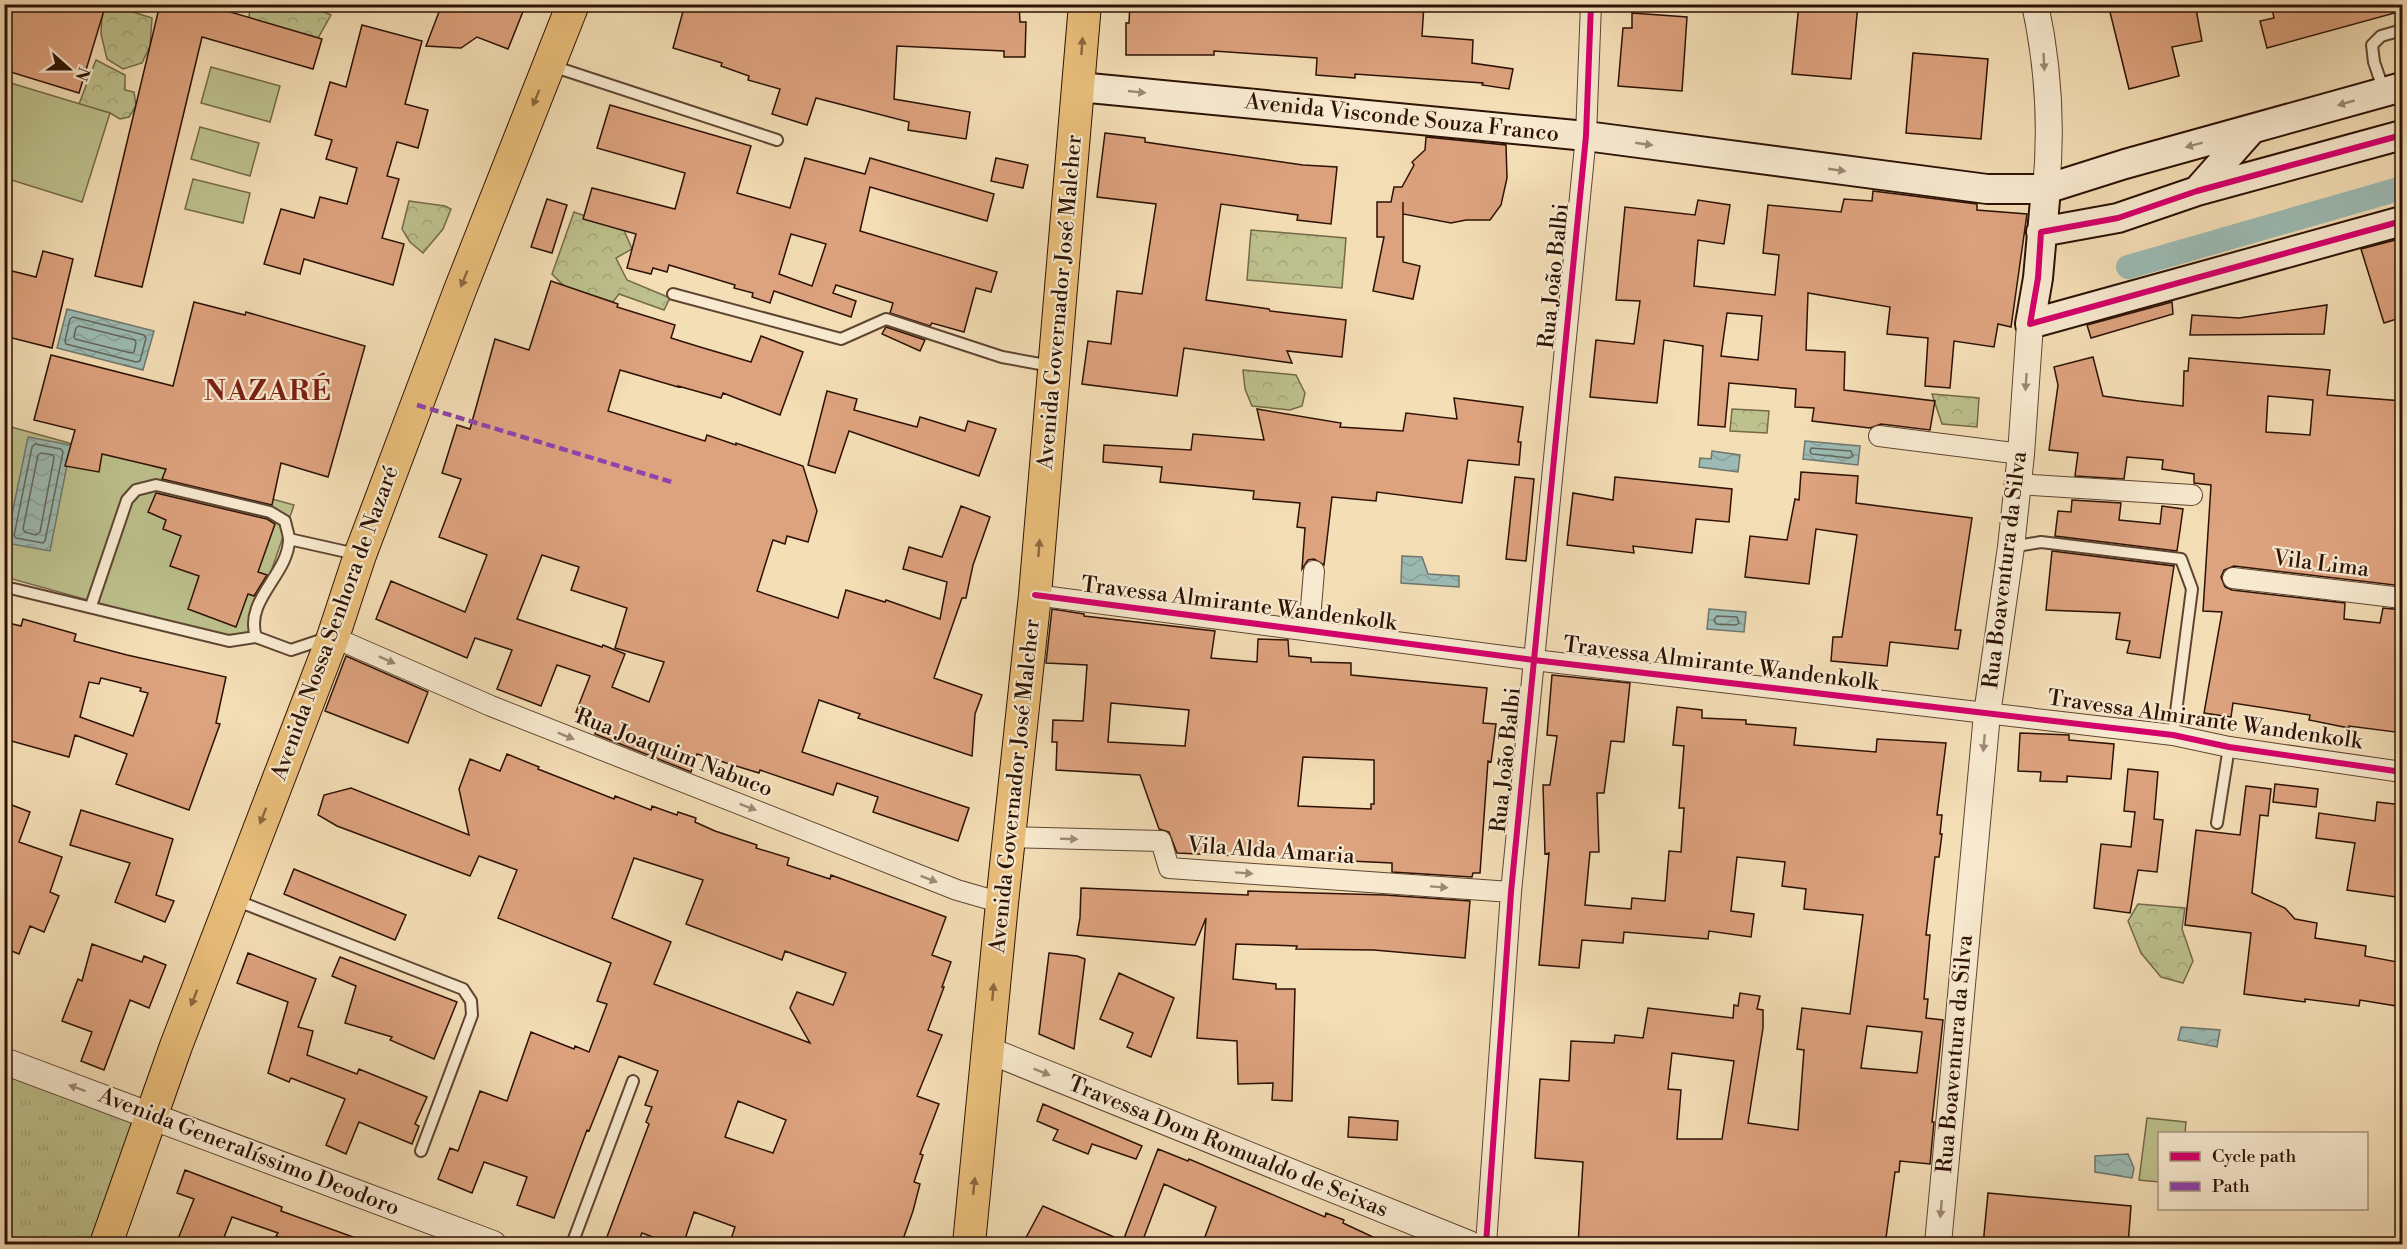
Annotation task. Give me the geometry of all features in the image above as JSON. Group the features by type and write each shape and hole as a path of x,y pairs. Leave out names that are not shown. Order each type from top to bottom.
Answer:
{"main road":[{"name":"Avenida Nossa Senhora de Nazaré","path":"106,1245 231,898 333,636 360,555 460,290 573,4"},
{"name":"Avenida Governador José Malcher","path":"969,1245 1035,595 1085,4"},
{"name":"Avenida Visconde Souza Franco","path":"1079,87 1586,136 1971,188 2046,189 2393,89"},
{"path":"2197,191 2251,130"},
{"path":"2041,232 2118,218 2197,191 2403,135"},
{"name":"Rua Boaventura da Silva","path":"2030,324 2038,278 2046,189"},
{"path":"2030,324 2403,221"}],"street":[{"name":"Rua João Balbi","path":"1486,1245 1511,892 1586,136 1591,4"},
{"name":"Rua Boaventura da Silva","path":"2035,4 2043,42 2049,139 2046,189"},
{"name":"Rua Boaventura da Silva","path":"1938,1245 1987,714 2011,547 2021,454 2030,324"},
{"path":"1879,436 2021,454"},
{"path":"2017,484 2192,495"},
{"path":"1309,631 1314,571"},
{"name":"Vila Lima","path":"2233,578 2403,598"},
{"name":"Travessa Almirante Wandenkolk","path":"1035,595 1534,660 2173,735 2229,747 2403,772"},
{"name":"Rua Joaquim Nabuco","path":"333,636 491,706 957,890 1002,903"},
{"name":"Vila Alda Amaria","path":"1011,837 1161,841 1169,868 1511,892"},
{"name":"Travessa Dom Romualdo de Seixas","path":"988,1050 1469,1245"},
{"name":"Avenida Generalíssimo Deodoro","path":"4,1061 493,1245"}],"lane":[{"path":"2393,89 2374,62 2372,45 2381,36 2403,30"},
{"path":"549,65 777,141"},
{"path":"673,294 841,339 886,319 1002,357 1053,366"},
{"path":"91,606 127,500 136,490 156,484 270,512 285,521 290,538 286,555 258,604 252,625 256,637"},
{"path":"290,538 360,555"},
{"path":"2011,547 2041,542 2181,559 2192,589 2173,735"},
{"path":"14,589 229,641 256,637 291,650 333,636"},
{"path":"2217,823 2229,747"},
{"path":"231,898 464,989 471,1001 472,1015 421,1151"},
{"path":"572,1245 633,1081"}],"green space":[{"path":"250,4 317,5 316,9 331,15 318,38 249,18"},
{"path":"114,6 152,18 150,46 142,63 123,69 107,59 101,34 102,13"},
{"path":"96,60 125,75 125,90 134,92 136,106 129,117 120,119 110,113 79,104"},
{"path":"211,67 280,86 270,122 201,103"},
{"path":"4,81 110,113 82,202 5,178"},
{"path":"200,127 259,143 250,176 191,159"},
{"path":"193,179 250,193 243,223 185,209"},
{"path":"409,201 445,206 451,209 443,229 423,253 410,242 402,229"},
{"path":"574,212 624,230 632,249 616,258 627,280 670,298 664,310 619,294 613,302 565,287 552,274"},
{"path":"1251,230 1346,238 1342,288 1247,280"},
{"path":"1243,370 1296,375 1305,393 1302,406 1290,410 1252,406 1245,389"},
{"path":"1932,394 1979,398 1977,427 1942,424"},
{"path":"1732,409 1769,411 1767,433 1730,431"},
{"path":"4,425 294,505 246,644 5,577"},
{"path":"2138,904 2185,908 2182,929 2193,961 2183,983 2161,977 2141,953 2128,921"},
{"path":"5,1074 136,1119 94,1244 5,1244"},
{"path":"2147,1118 2186,1122 2185,1132 2158,1132 2158,1182 2139,1180"}],"water":[{"path":"67,309 154,331 143,370 57,348"},
{"path":"28,437 71,445 50,551 6,543"},
{"path":"1805,441 1860,446 1858,465 1803,459"},
{"path":"1712,451 1740,455 1738,472 1699,467 1700,458 1711,459"},
{"path":"1402,556 1422,557 1428,574 1459,576 1459,587 1401,583"},
{"path":"1709,609 1746,612 1744,632 1707,629"},
{"path":"2181,1027 2220,1030 2217,1047 2178,1040"},
{"path":"2128,1154 2134,1168 2132,1178 2095,1172 2095,1156"}],"building":[{"path":"4,4 106,4 79,93 4,70"},
{"path":"160,4 203,4 322,39 313,69 202,37 142,287 95,276"},
{"path":"442,4 526,4 508,49 477,37 461,48 426,46"},
{"path":"685,4 900,4 899,9 940,11 940,4 1019,4 1020,22 1026,22 1025,57 1004,57 1004,51 897,46 894,99 970,112 966,139 908,130 909,122 816,98 807,125 772,114 780,89 748,80 749,76 721,66 722,63 673,48"},
{"path":"1130,4 1424,4 1422,36 1473,40 1472,63 1513,69 1509,89 1482,85 1483,83 1355,74 1355,78 1316,75 1317,58 1214,51 1214,55 1126,55 1126,23 1129,23"},
{"path":"1799,4 1858,4 1851,79 1792,74"},
{"path":"2108,4 2195,4 2202,41 2172,47 2179,76 2129,89"},
{"path":"2271,4 2402,4 2402,11 2267,48 2260,21 2274,18"},
{"path":"1632,13 1687,17 1682,91 1618,86 1623,28 1632,28"},
{"path":"362,25 422,41 405,104 428,110 418,148 397,142 387,176 399,179 382,238 404,244 393,285 304,259 300,274 264,264 281,209 314,218 320,197 347,204 357,168 326,159 332,140 315,135 330,82 346,87"},
{"path":"1913,53 1988,59 1981,139 1906,133"},
{"path":"610,105 751,146 737,193 790,208 805,158 865,174 870,158 994,194 987,221 870,187 860,231 997,272 991,292 976,288 964,332 932,323 930,326 890,313 893,303 836,285 833,293 856,301 851,317 774,291 770,303 752,297 753,293 734,288 735,285 669,265 667,272 653,268 651,274 627,268 636,234 583,219 592,188 675,209 685,173 597,148","holes":["791,234 826,244 812,286 779,274"]},
{"path":"1105,133 1145,138 1145,142 1303,165 1337,167 1331,224 1297,220 1298,215 1221,204 1206,300 1269,309 1270,311 1346,320 1342,357 1287,351 1292,363 1184,348 1177,396 1082,384 1088,341 1111,344 1117,291 1142,294 1156,204 1097,197"},
{"path":"1426,137 1506,145 1507,178 1501,205 1490,220 1466,220 1451,223 1403,214 1403,262 1420,266 1413,299 1373,291 1384,237 1377,237 1377,202 1391,202 1394,187 1402,187 1414,165 1412,162 1425,150"},
{"path":"996,158 1028,165 1023,188 991,181"},
{"path":"1873,191 1977,204 1977,210 2027,214 2011,327 1998,324 1994,347 1954,341 1950,388 1925,386 1928,338 1887,334 1890,307 1808,293 1806,350 1845,352 1844,390 1935,401 1930,430 1881,424 1870,428 1812,421 1814,408 1795,407 1796,389 1729,383 1725,427 1698,425 1703,346 1664,340 1657,403 1590,397 1596,340 1634,344 1640,301 1616,300 1625,207 1695,215 1698,200 1730,205 1724,244 1698,240 1694,286 1775,295 1779,255 1763,253 1768,205 1841,212 1844,199 1872,201","holes":["1727,313 1762,316 1758,360 1721,356"]},
{"path":"547,199 567,205 552,253 531,247"},
{"path":"2403,238 2403,317 2384,323 2361,249"},
{"path":"43,251 73,259 52,348 4,336 4,269 36,277"},
{"path":"551,281 618,304 617,307 675,325 671,338 751,362 761,336 803,352 780,415 723,393 721,398 620,370 608,411 705,441 707,435 736,445 736,443 803,466 817,511 808,542 787,536 785,544 773,540 757,591 838,618 846,590 885,602 886,600 940,619 947,582 903,569 909,547 942,557 961,506 990,517 973,565 966,598 962,598 934,678 982,695 975,714 972,756 858,718 860,714 819,700 802,752 969,808 958,841 873,812 878,797 837,783 833,795 760,770 759,773 697,754 691,772 595,734 599,722 576,712 590,676 557,665 541,706 497,689 512,650 475,638 467,658 376,619 391,581 465,612 487,555 439,537 461,479 442,473 457,425 470,429 495,339 529,350","holes":["542,555 579,567 571,590 627,608 615,648 664,662 649,702 612,687 625,654 517,619"]},
{"path":"194,302 245,315 246,312 365,346 328,477 281,463 272,505 162,479 166,469 102,454 99,472 65,466 75,430 34,420 51,355 173,386"},
{"path":"2172,302 2173,314 2091,338 2087,325"},
{"path":"2327,305 2324,334 2190,335 2192,315 2239,318"},
{"path":"886,327 925,340 920,351 882,334"},
{"path":"2093,357 2103,396 2183,406 2184,371 2188,371 2189,358 2330,370 2327,395 2403,401 2403,586 2234,566 2224,570 2221,577 2225,587 2232,590 2345,603 2344,619 2380,623 2383,608 2403,610 2403,733 2349,726 2349,728 2309,720 2310,715 2233,703 2231,717 2204,713 2222,612 2203,611 2211,485 2194,483 2194,474 2162,469 2163,460 2127,457 2124,479 2075,476 2078,453 2049,450 2058,385 2054,367","holes":["2268,396 2313,400 2310,435 2266,432"]},
{"path":"827,391 857,399 854,410 917,427 920,417 965,431 968,421 996,429 979,476 849,431 835,473 808,465"},
{"path":"1454,398 1523,407 1518,442 1521,442 1519,465 1468,460 1462,503 1377,492 1376,501 1332,497 1324,565 1314,559 1308,560 1302,569 1305,528 1297,527 1300,503 1253,499 1254,491 1160,482 1162,467 1103,462 1104,445 1191,450 1193,434 1264,440 1257,409 1341,423 1340,427 1403,431 1406,413 1457,419"},
{"path":"1801,472 1858,476 1856,503 1972,518 1955,630 1961,630 1958,649 1890,642 1887,666 1831,661 1833,637 1842,637 1857,535 1816,529 1809,584 1745,577 1750,536 1787,540 1795,499 1799,500"},
{"path":"1515,477 1534,479 1526,561 1506,559"},
{"path":"1615,477 1732,489 1729,522 1696,519 1692,553 1633,546 1634,553 1567,545 1573,493 1613,500"},
{"path":"156,493 267,519 275,524 258,572 267,575 254,596 248,594 236,627 188,609 199,576 170,566 181,536 163,529 166,520 148,512"},
{"path":"2072,500 2121,503 2119,520 2160,524 2162,506 2183,509 2177,551 2055,536 2058,511 2071,512"},
{"path":"2052,551 2174,566 2160,658 2127,653 2130,641 2116,639 2120,613 2046,610"},
{"path":"1052,609 1084,614 1084,616 1215,631 1211,658 1257,662 1258,639 1288,640 1289,656 1311,658 1311,662 1351,663 1351,675 1487,688 1483,723 1496,724 1491,762 1488,761 1480,873 1473,873 1472,877 1392,872 1392,863 1177,853 1169,832 1159,829 1140,775 1056,770 1057,742 1052,742 1053,720 1083,721 1087,665 1046,663","holes":["1111,703 1189,710 1185,746 1108,742","1303,757 1374,760 1374,804 1371,804 1371,809 1298,806"]},
{"path":"23,619 76,634 74,641 226,677 216,723 220,724 189,810 116,784 127,754 75,735 69,757 4,739 4,682 10,660 4,659 4,622 21,626","holes":["101,678 141,688 140,691 148,693 133,736 80,717 89,682 99,684"]},
{"path":"346,656 428,692 408,743 325,711"},
{"path":"1552,675 1630,683 1624,742 1611,741 1604,793 1597,793 1599,852 1590,852 1585,905 1631,909 1632,898 1665,901 1669,851 1681,852 1684,808 1679,808 1684,746 1673,745 1677,707 1702,710 1702,718 1746,720 1746,724 1796,728 1794,745 1876,752 1877,739 1946,743 1937,815 1942,815 1940,834 1942,834 1939,857 1935,857 1926,935 1930,935 1924,999 1928,999 1926,1018 1943,1020 1930,1164 1900,1161 1899,1172 1895,1172 1885,1245 1748,1245 1669,1238 1666,1245 1578,1245 1583,1162 1535,1158 1540,1079 1569,1081 1571,1041 1614,1043 1615,1035 1643,1038 1648,1008 1733,1018 1734,1005 1738,1006 1740,993 1760,996 1757,1009 1763,1010 1763,1028 1748,1123 1798,1130 1804,1050 1797,1049 1802,1008 1850,1014 1863,915 1804,909 1806,889 1782,886 1785,862 1737,857 1731,911 1754,914 1751,937 1709,931 1708,939 1624,932 1623,943 1582,940 1579,968 1539,965 1549,853 1545,854 1543,785 1550,785 1557,736 1547,735","holes":["1867,1026 1922,1032 1917,1073 1861,1068","1672,1053 1734,1061 1722,1139 1677,1139 1681,1090 1668,1089"]},
{"path":"2020,733 2069,735 2069,740 2114,744 2111,779 2067,776 2067,782 2040,781 2041,772 2018,771"},
{"path":"507,754 539,767 538,769 614,799 615,796 651,810 652,806 677,815 678,812 696,818 695,822 715,831 757,845 756,848 789,858 787,865 830,879 831,875 946,917 932,955 951,962 928,1030 942,1035 917,1096 939,1104 920,1154 923,1155 914,1182 920,1184 901,1245 729,1245 735,1227 694,1212 683,1245 674,1245 642,1233 637,1245 604,1245 649,1124 646,1122 652,1107 645,1105 658,1071 619,1056 589,1131 587,1130 554,1218 517,1205 527,1177 484,1162 472,1193 438,1179 450,1148 458,1151 480,1091 507,1101 531,1032 574,1049 575,1046 589,1052 607,1004 597,1001 611,963 498,918 517,870 479,856 470,876 337,826 318,815 324,795 351,788 469,835 459,789 470,759 500,771","holes":["634,858 703,880 686,924 782,960 785,951 846,973 833,1005 797,992 790,1008 810,1043 654,984 671,942 612,918","738,1101 786,1120 773,1153 725,1137"]},
{"path":"2128,769 2158,772 2154,819 2163,820 2157,872 2138,870 2130,913 2094,908 2101,844 2131,847 2135,812 2124,811"},
{"path":"2275,784 2318,789 2316,807 2273,802"},
{"path":"2246,786 2271,789 2268,816 2260,815 2252,893 2285,908 2295,919 2317,923 2315,938 2366,946 2365,956 2403,963 2403,1007 2360,1000 2359,1006 2244,994 2251,933 2185,925 2196,830 2240,835"},
{"path":"4,802 30,812 19,842 62,857 50,892 59,896 44,932 30,926 19,954 4,948"},
{"path":"2377,802 2403,805 2403,898 2347,890 2355,843 2316,838 2319,813 2375,821"},
{"path":"81,810 173,839 156,895 174,901 165,922 115,902 130,863 70,845"},
{"path":"294,869 406,915 395,940 284,894"},
{"path":"1081,888 1248,895 1248,891 1385,895 1470,901 1465,958 1374,950 1296,949 1297,946 1236,944 1233,979 1276,984 1276,989 1295,989 1292,1101 1272,1100 1273,1083 1238,1084 1237,1041 1197,1038 1206,918 1195,945 1077,935"},
{"path":"92,944 142,962 144,956 166,965 149,1008 130,1000 104,1070 81,1061 92,1032 62,1021 78,979 82,981"},
{"path":"248,953 316,979 298,1027 313,1031 307,1055 357,1074 359,1069 427,1097 415,1124 419,1126 412,1144 359,1122 346,1154 326,1145 345,1099 291,1078 289,1082 268,1073 288,1002 237,983"},
{"path":"1049,953 1085,959 1074,1049 1039,1034"},
{"path":"340,957 457,1002 434,1059 390,1040 392,1037 345,1023 356,986 332,976"},
{"path":"1119,973 1174,998 1151,1057 1127,1047 1133,1033 1100,1019"},
{"path":"1043,1104 1142,1146 1136,1159 1092,1144 1088,1154 1053,1140 1058,1130 1037,1121"},
{"path":"1349,1117 1398,1121 1397,1140 1348,1137"},
{"path":"1158,1149 1188,1161 1189,1159 1325,1217 1326,1213 1344,1220 1343,1223 1390,1245 1202,1245 1216,1207 1164,1184 1141,1245 1022,1245 1043,1206 1123,1241"},
{"path":"185,1170 282,1207 281,1211 367,1242 367,1245 300,1245 276,1236 278,1233 232,1217 221,1245 191,1245 178,1239 194,1199 177,1193"},
{"path":"1988,1193 2131,1206 2128,1245 1983,1245"}],"waterway":[{"path":"2128,267 2402,188"}],"marked path":[{"path":"417,405 675,483"}],"cycle path":[{"path":"1486,1244 1511,892 1586,136 1591,4"},
{"path":"2402,135 2197,191 2118,218 2041,232 2038,278 2030,324 2402,221"},
{"path":"1035,595 1534,660 2173,735 2229,747 2402,772"}],"district":[{"name":"NAZARÉ","path":"268,391"}]}
